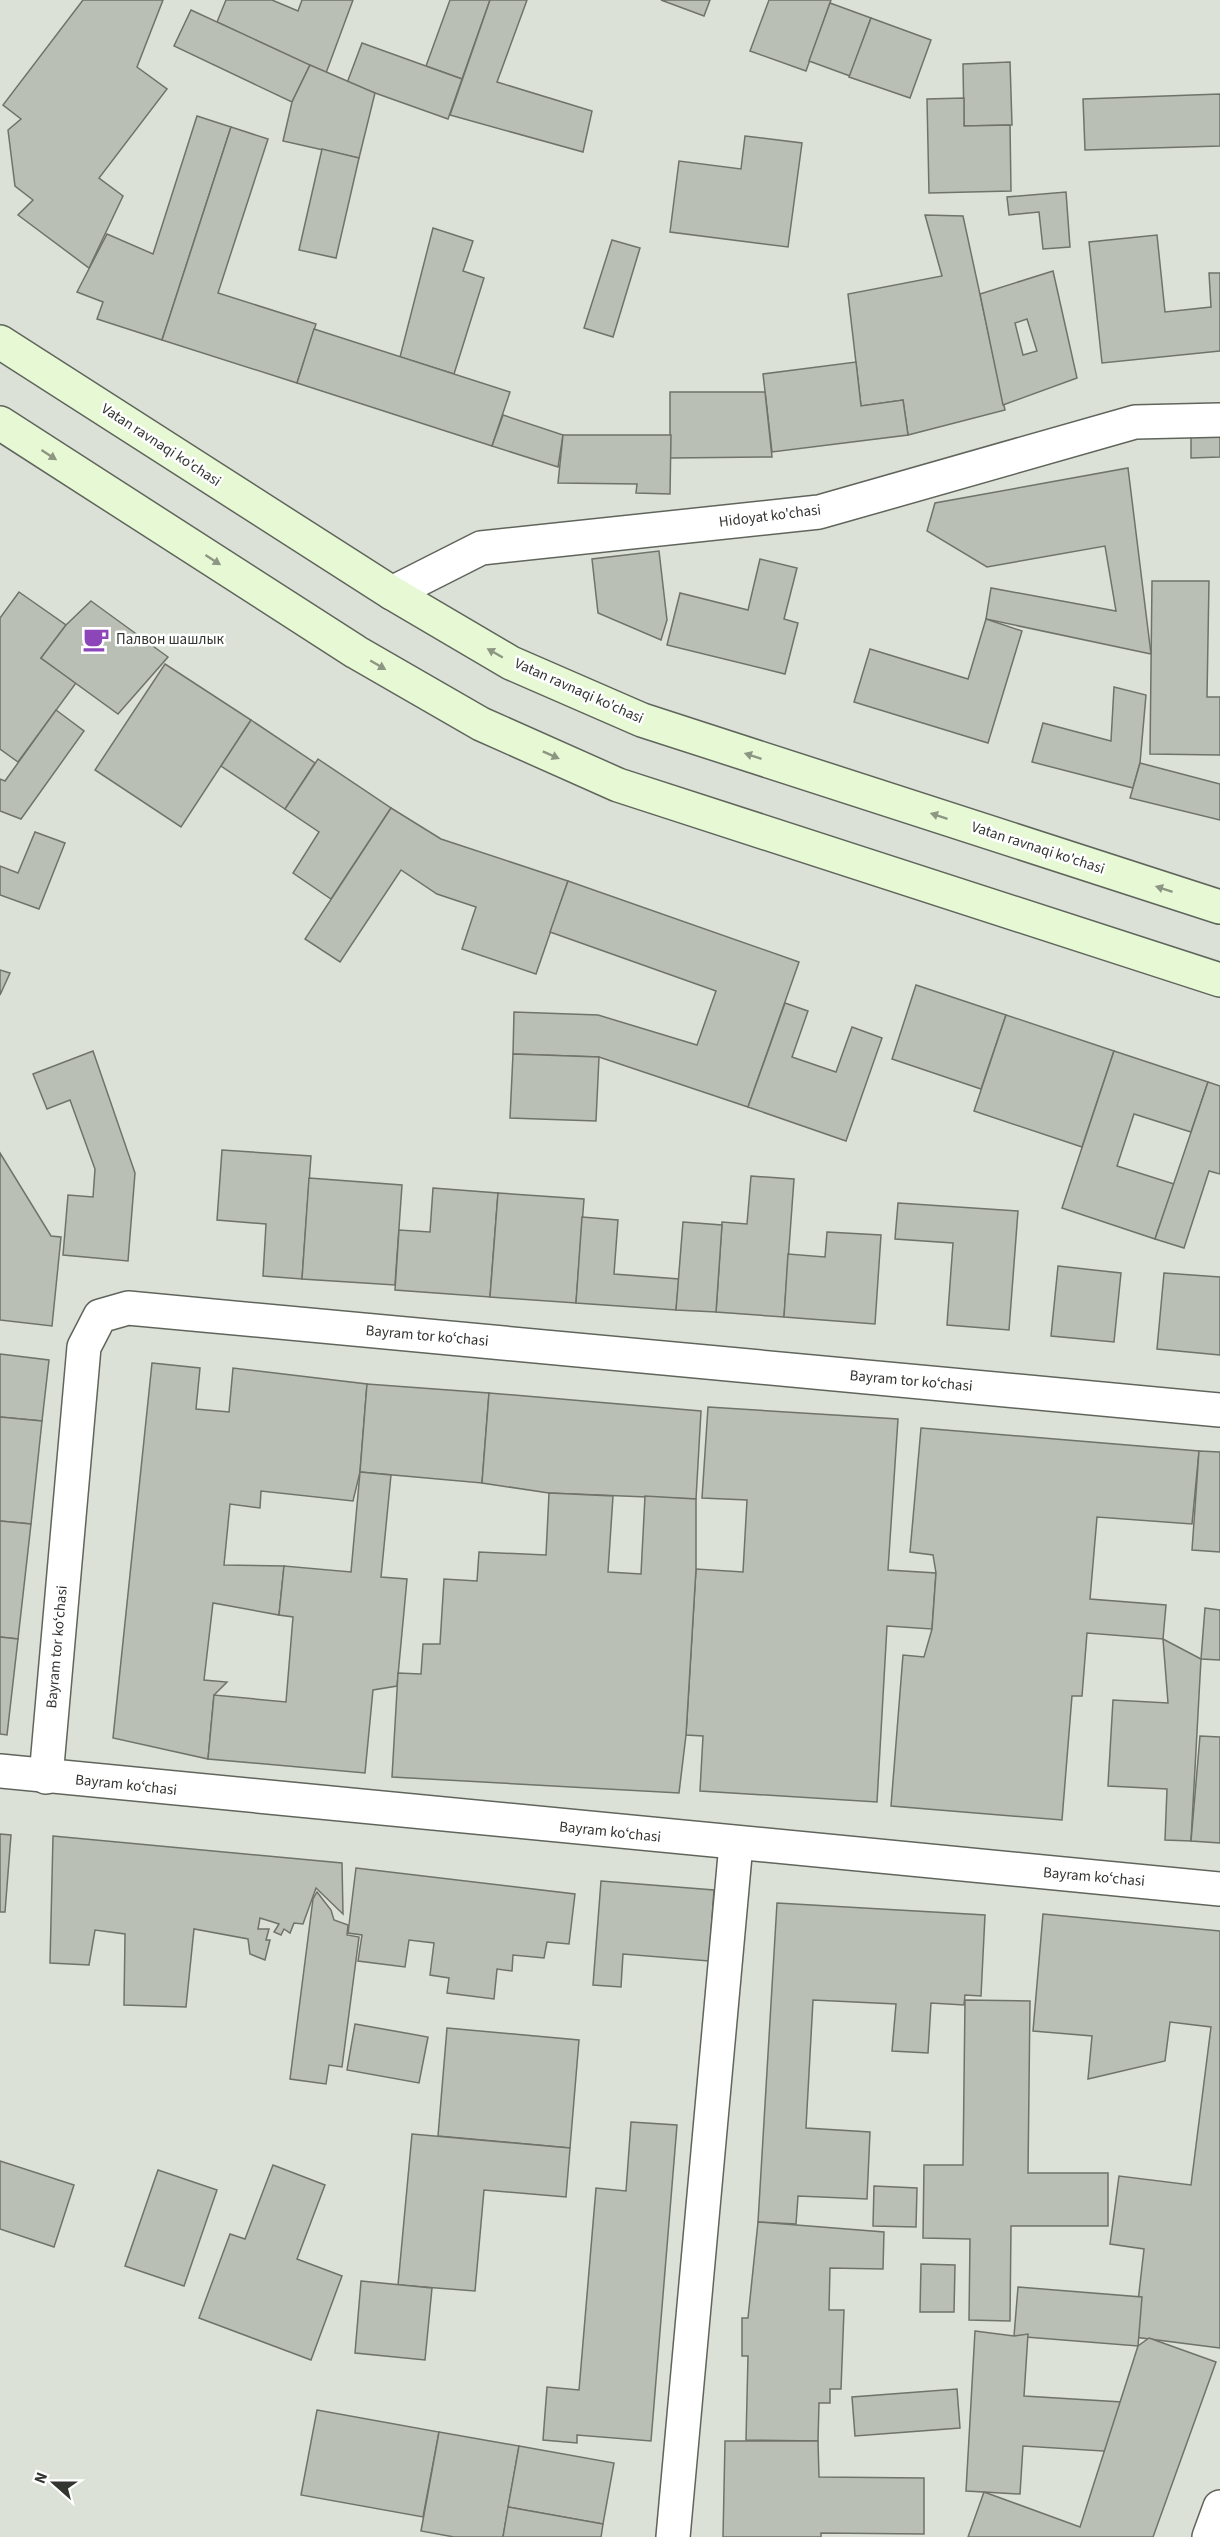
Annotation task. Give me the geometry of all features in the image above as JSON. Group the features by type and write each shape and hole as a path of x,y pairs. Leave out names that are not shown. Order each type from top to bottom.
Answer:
{"main road":[{"name":"Vatan ravnaqi ko'chasi","path":"0,342 392,594 512,663 642,720 1220,907"},
{"path":"0,423 356,652 481,724 618,785 1220,980"}],"street":[{"name":"Hidoyat ko'chasi","path":"392,594 481,548 819,512 1135,422 1220,420"},
{"name":"Bayram tor koʻchasi","path":"45,1777 84,1347 100,1316 128,1308 1220,1410"},
{"name":"Bayram koʻchasi","path":"0,1771 736,1844 1220,1889"},
{"path":"674,2537 736,1844"},
{"path":"1209,2537 1220,2507"}],"building":[{"path":"83,0 163,0 137,67 167,89 99,178 123,196 89,268 18,215 33,200 15,186 8,130 21,119 3,105"},
{"path":"226,0 272,0 298,11 302,0 353,0 326,73 217,22"},
{"path":"450,0 490,0 462,79 426,66"},
{"path":"490,0 527,0 497,82 592,111 583,152 450,115"},
{"path":"661,0 710,0 704,16"},
{"path":"769,0 831,0 806,71 750,51"},
{"path":"830,3 871,18 850,76 809,61"},
{"path":"191,10 310,65 292,102 174,46"},
{"path":"871,18 931,40 910,98 849,77"},
{"path":"362,43 462,79 448,119 347,83"},
{"path":"1010,62 1012,125 964,126 963,64"},
{"path":"310,65 375,93 359,158 283,141 292,102"},
{"path":"1220,94 1220,146 1085,150 1083,99"},
{"path":"964,98 964,126 1010,125 1011,191 929,193 927,99"},
{"path":"197,116 231,127 162,340 97,319 103,302 77,292 107,234 153,254"},
{"path":"231,127 268,139 218,293 316,324 297,383 162,340"},
{"path":"745,136 802,143 788,247 670,232 679,161 741,169"},
{"path":"322,149 359,158 336,258 299,250"},
{"path":"1066,192 1070,247 1043,249 1039,212 1009,215 1007,197"},
{"path":"925,215 963,216 1005,410 908,435 903,400 861,406 848,294 942,276"},
{"path":"433,228 473,241 463,271 484,278 454,374 400,357"},
{"path":"1157,235 1165,312 1211,307 1209,273 1220,273 1220,351 1102,363 1089,242"},
{"path":"612,240 640,248 613,337 584,328"},
{"path":"1053,271 1077,378 1003,405 980,294","holes":["1027,319 1037,351 1023,355 1015,323"]},
{"path":"314,329 510,392 492,446 297,383"},
{"path":"856,362 861,406 903,400 908,435 772,452 763,374"},
{"path":"670,392 765,392 772,457 670,458"},
{"path":"503,415 563,435 558,467 492,446"},
{"path":"1191,423 1220,423 1220,457 1191,458"},
{"path":"563,435 671,435 670,494 636,493 637,484 558,483"},
{"path":"1128,468 1151,654 986,619 991,588 1116,611 1105,546 987,567 927,531 935,503"},
{"path":"659,551 667,620 661,640 598,613 592,559"},
{"path":"760,559 797,568 784,619 798,623 785,674 667,645 680,593 748,610"},
{"path":"1152,581 1209,581 1207,697 1220,697 1220,755 1150,754"},
{"path":"19,592 66,625 41,658 76,683 18,762 0,749 0,618"},
{"path":"91,601 168,657 118,714 41,658 66,625"},
{"path":"986,619 1022,631 988,743 854,702 870,649 968,679"},
{"path":"165,664 251,720 181,827 95,770"},
{"path":"1114,687 1146,695 1140,763 1133,788 1032,762 1043,723 1111,741"},
{"path":"56,710 84,731 21,819 0,811 0,779 5,781"},
{"path":"251,720 315,763 285,809 221,766"},
{"path":"318,759 391,808 331,899 293,873 319,832 285,809"},
{"path":"1140,763 1220,784 1220,820 1130,798"},
{"path":"391,808 441,839 568,881 536,974 462,949 476,907 437,894 401,870 340,962 305,939"},
{"path":"35,832 65,843 39,909 0,895 0,866 18,873"},
{"path":"568,881 799,962 748,1107 599,1057 513,1054 514,1012 598,1015 697,1045 716,991 550,932"},
{"path":"0,970 10,973 0,995"},
{"path":"916,985 1006,1015 981,1089 892,1059"},
{"path":"785,1003 808,1011 792,1057 836,1072 852,1027 882,1038 846,1141 748,1107"},
{"path":"1006,1015 1114,1051 1082,1147 974,1111"},
{"path":"93,1051 135,1173 128,1261 63,1255 68,1195 93,1197 95,1169 70,1100 47,1109 33,1074"},
{"path":"1114,1051 1208,1082 1191,1132 1134,1114 1117,1166 1174,1184 1155,1239 1062,1208"},
{"path":"513,1054 599,1057 596,1121 510,1118"},
{"path":"1208,1082 1220,1086 1220,1174 1209,1171 1184,1248 1155,1239"},
{"path":"222,1150 311,1156 302,1279 263,1276 266,1224 217,1220"},
{"path":"0,1153 51,1236 61,1237 52,1326 0,1320"},
{"path":"751,1176 794,1179 784,1317 716,1312 722,1222 747,1224"},
{"path":"309,1178 402,1185 395,1285 302,1279"},
{"path":"433,1188 498,1193 490,1297 395,1290 399,1230 430,1232"},
{"path":"498,1193 584,1199 576,1303 490,1297"},
{"path":"898,1203 1018,1211 1009,1330 947,1325 953,1243 895,1239"},
{"path":"582,1217 618,1220 614,1274 679,1279 676,1310 576,1303"},
{"path":"683,1222 722,1225 716,1312 676,1310"},
{"path":"827,1232 881,1235 875,1324 784,1317 788,1254 825,1257"},
{"path":"1058,1266 1121,1273 1114,1342 1051,1336"},
{"path":"1164,1273 1220,1277 1220,1355 1157,1349"},
{"path":"0,1354 49,1360 42,1421 0,1417"},
{"path":"152,1363 200,1368 196,1409 229,1412 233,1368 367,1384 360,1472 353,1501 261,1491 260,1508 230,1504 224,1565 284,1566 279,1615 213,1603 204,1680 227,1682 214,1695 208,1759 113,1738"},
{"path":"367,1384 489,1393 482,1483 360,1472"},
{"path":"489,1393 701,1411 696,1499 549,1493 482,1483"},
{"path":"708,1407 898,1419 888,1570 936,1573 932,1629 887,1626 877,1802 700,1791 703,1736 686,1735 696,1569 743,1572 747,1500 702,1498"},
{"path":"0,1417 42,1421 31,1524 0,1521"},
{"path":"921,1428 1199,1451 1192,1524 1097,1517 1090,1599 1166,1605 1163,1639 1087,1633 1082,1696 1072,1696 1062,1820 891,1806 903,1655 924,1657 932,1629 936,1573 933,1555 910,1552"},
{"path":"1199,1451 1220,1452 1220,1552 1192,1550"},
{"path":"360,1472 391,1475 381,1577 407,1579 397,1686 373,1690 365,1773 208,1759 214,1695 286,1702 293,1617 279,1615 284,1566 351,1572"},
{"path":"549,1493 613,1496 608,1572 641,1574 645,1496 696,1499 696,1569 686,1735 679,1793 392,1777 398,1673 421,1674 423,1644 440,1644 444,1579 477,1581 479,1552 546,1555"},
{"path":"0,1521 31,1524 18,1639 0,1637"},
{"path":"1205,1608 1220,1610 1220,1660 1201,1659"},
{"path":"0,1637 18,1639 7,1735 0,1734"},
{"path":"1163,1639 1201,1659 1191,1841 1165,1840 1167,1789 1108,1786 1113,1700 1168,1703"},
{"path":"1200,1736 1220,1737 1220,1843 1191,1841"},
{"path":"0,1834 11,1835 5,1912 0,1912"},
{"path":"53,1836 342,1863 343,1914 316,1888 303,1924 294,1923 290,1933 284,1929 281,1935 274,1932 279,1924 260,1918 258,1929 269,1929 266,1940 270,1940 265,1960 250,1954 248,1939 194,1929 186,2007 124,2005 125,1934 95,1930 89,1965 50,1963"},
{"path":"356,1868 575,1894 569,1944 547,1942 544,1958 513,1955 512,1971 497,1969 494,1999 447,1993 449,1978 430,1975 434,1943 409,1940 405,1967 358,1961 362,1935 348,1933"},
{"path":"601,1881 714,1890 709,1961 623,1954 621,1987 593,1985"},
{"path":"317,1892 331,1910 334,1920 348,1925 347,1935 359,1937 342,2067 329,2065 326,2084 290,2079 313,1899"},
{"path":"777,1903 985,1915 981,1996 965,1995 964,2005 931,2003 928,2053 892,2051 896,2004 813,2000 806,2128 870,2132 867,2199 798,2196 796,2224 758,2222"},
{"path":"1043,1914 1220,1931 1220,2348 1134,2337 1144,2249 1110,2244 1119,2176 1191,2185 1211,2027 1170,2022 1165,2061 1088,2079 1092,2036 1033,2031"},
{"path":"965,2000 1030,2001 1028,2173 1108,2173 1108,2226 1011,2226 1010,2321 969,2320 970,2239 923,2238 924,2165 963,2165"},
{"path":"355,2024 428,2037 419,2083 347,2070"},
{"path":"447,2028 579,2040 570,2148 438,2136"},
{"path":"631,2122 677,2125 651,2441 577,2435 577,2443 543,2440 547,2387 579,2390 596,2188 626,2191"},
{"path":"412,2134 570,2148 566,2197 484,2190 475,2291 398,2285"},
{"path":"0,2161 74,2185 54,2247 0,2229"},
{"path":"273,2165 325,2185 297,2259 342,2276 311,2360 199,2318 230,2234 245,2239"},
{"path":"158,2170 217,2190 184,2286 125,2266"},
{"path":"874,2186 917,2188 916,2227 873,2226"},
{"path":"758,2222 884,2232 883,2269 830,2268 829,2310 844,2310 841,2389 830,2389 830,2403 819,2403 818,2441 746,2440 748,2356 742,2356 742,2318 748,2318"},
{"path":"921,2264 955,2265 954,2312 920,2312"},
{"path":"361,2281 432,2288 425,2360 355,2353"},
{"path":"1018,2287 1142,2297 1138,2346 1014,2336"},
{"path":"975,2331 1014,2336 1028,2334 1024,2396 1122,2402 1119,2452 1023,2446 1020,2494 966,2491"},
{"path":"1149,2338 1216,2362 1153,2537 968,2537 984,2492 1080,2527 1138,2346"},
{"path":"957,2389 960,2428 855,2436 852,2397"},
{"path":"317,2410 439,2432 423,2517 301,2495"},
{"path":"439,2432 519,2446 503,2537 454,2537 421,2531"},
{"path":"725,2441 818,2441 819,2477 924,2478 924,2534 821,2533 821,2537 723,2537"},
{"path":"519,2446 614,2463 603,2524 508,2507"},
{"path":"508,2507 603,2524 601,2537 503,2537"}],"place":[{"name":"Палвон шашлык","path":"96,639"}]}
